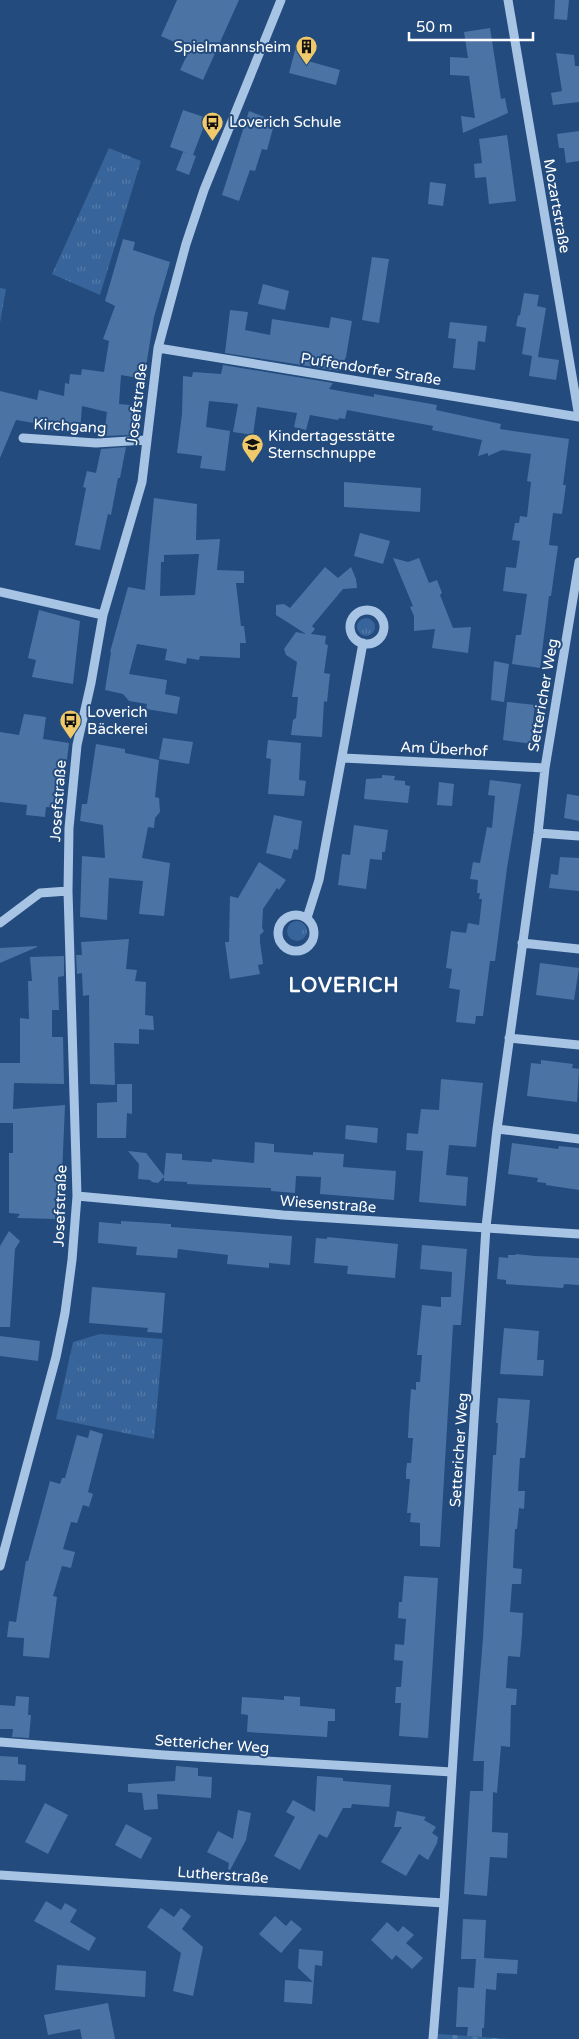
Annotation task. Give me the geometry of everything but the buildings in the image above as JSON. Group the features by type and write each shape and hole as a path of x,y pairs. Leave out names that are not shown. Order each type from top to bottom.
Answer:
{"street":[{"name":"Josefstraße","path":"0,1566 56,1356 65,1313 72,1260 77,1196 68,891 69,828 77,745 91,683 103,615 142,482 158,348 186,244 204,190 281,0"},
{"name":"Mozartstraße","path":"508,0 579,417"},
{"name":"Puffendorfer Straße","path":"158,348 579,417"},
{"name":"Kirchgang","path":"23,438 96,443 146,440"},
{"name":"Settericher Weg","path":"433,2039 444,1903 486,1227 509,1038 538,833 544,768 579,562"},
{"path":"0,592 103,615"},
{"path":"307,918 319,880 363,643"},
{"name":"Am Überhof","path":"343,758 544,768"},
{"path":"538,833 579,836"},
{"path":"0,923 40,893 68,891"},
{"path":"295,914 307,918 311,922 314,934 309,946 297,951 285,948 278,937 279,924 288,916 295,914"},
{"path":"522,943 579,949"},
{"path":"509,1038 579,1045"},
{"path":"497,1129 579,1139"},
{"name":"Wiesenstraße","path":"77,1196 283,1215 579,1234"},
{"name":"Settericher Weg","path":"0,1742 164,1755 452,1772"},
{"name":"Lutherstraße","path":"0,1876 444,1903"}],"green space":[{"path":"109,148 141,161 100,295 52,274"},
{"path":"0,288 6,289 0,323"},
{"path":"366,618 372,621 375,627 372,633 366,636 360,633 357,627 360,621"},
{"path":"297,921 304,924 307,931 304,938 297,941 290,938 287,931 290,924"},
{"path":"100,1334 163,1339 154,1439 56,1419 73,1342"},
{"path":"438,2034 511,2039 438,2039"}],"place":[{"name":"Spielmannsheim","path":"307,66"},
{"name":"Loverich Schule","path":"213,141"},
{"name":"Kindertagesstätte Sternschnuppe","path":"252,464"},
{"name":"Loverich Bäckerei","path":"71,740"}],"district":[{"name":"LOVERICH","path":"344,985"}]}
